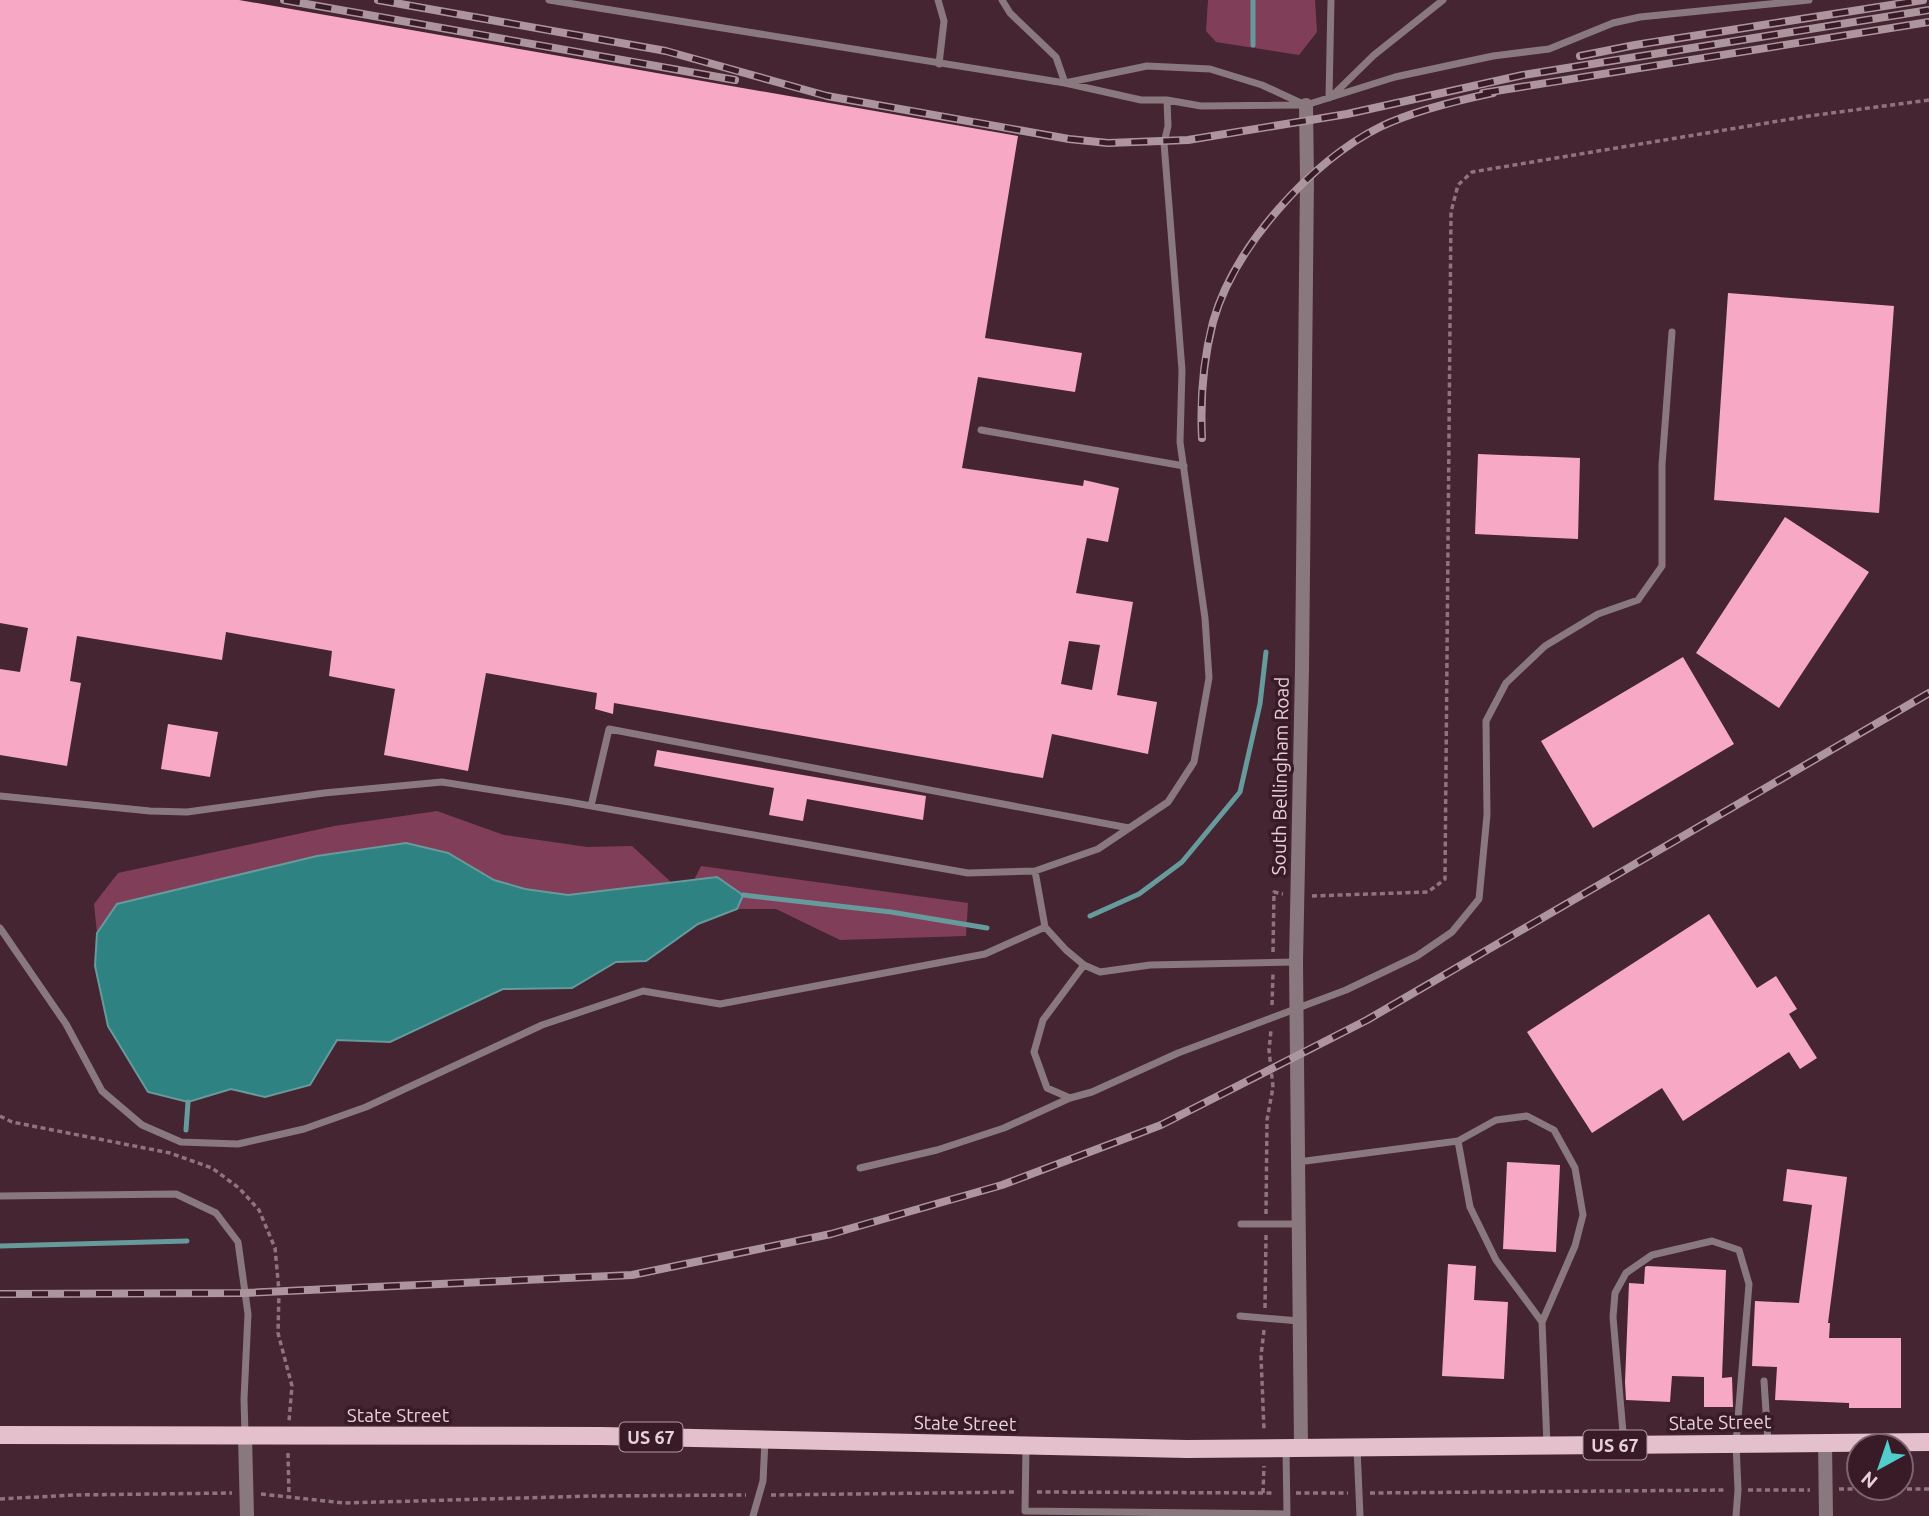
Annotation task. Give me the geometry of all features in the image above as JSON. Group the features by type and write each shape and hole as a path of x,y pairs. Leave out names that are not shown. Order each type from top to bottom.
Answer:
{"main road":[{"name":"State Street","path":"0,1435 602,1436 1265,1448 1929,1442"}],"street":[{"name":"South Bellingham Road","path":"1294,1448 1300,1322 1296,962 1303,628 1306,106"},
{"path":"245,1435 247,1516"},
{"path":"1825,1442 1826,1516"}],"lane":[{"path":"549,0 1065,83 1141,100 1167,100 1201,106 1306,106 1395,76 1493,56 1549,49 1613,23 1640,17 1809,0"},
{"path":"938,0 944,21 939,64"},
{"path":"1002,0 1010,13 1056,57 1065,83"},
{"path":"1329,99 1331,0"},
{"path":"1329,99 1374,55 1443,0"},
{"path":"1065,83 1147,66 1209,69 1262,85 1306,106"},
{"path":"0,796 150,811 187,812 324,793 442,782 968,873 1035,871 1098,849 1168,802 1194,762 1209,678 1205,618 1180,442 1182,370 1164,143 1168,126 1167,100"},
{"path":"860,1168 937,1150 1004,1128 1070,1098 1093,1092 1272,1016 1346,990 1418,956 1452,932 1479,900 1488,815 1486,721 1506,683 1545,646 1598,614 1638,600 1662,566 1662,465 1672,332"},
{"path":"982,430 1184,466"},
{"path":"591,806 609,729 1129,828"},
{"path":"1035,871 1045,927 1084,965 1100,972 1150,965 1296,962"},
{"path":"0,928 66,1024 102,1091 142,1125 181,1142 238,1144 304,1129 366,1107 542,1025 643,991 720,1004 985,954 1045,927"},
{"path":"1070,1098 1047,1088 1034,1052 1043,1020 1084,965"},
{"path":"1298,1162 1458,1140 1496,1120 1527,1116 1554,1130 1575,1168 1583,1215 1575,1246 1542,1322 1547,1445"},
{"path":"1458,1140 1470,1207 1496,1260 1542,1322"},
{"path":"0,1196 176,1194 216,1213 238,1242 248,1314 245,1435"},
{"path":"1241,1224 1299,1224"},
{"path":"1624,1444 1613,1317 1615,1293 1626,1273 1652,1255 1712,1241 1739,1250 1749,1284 1736,1443 1736,1516"},
{"path":"1240,1316 1300,1322"},
{"path":"1764,1381 1768,1443"},
{"path":"753,1516 763,1481 765,1440"},
{"path":"1027,1445 1025,1511 1287,1514 1287,1493 1294,1448"},
{"path":"1357,1447 1360,1516"}],"path":[{"path":"1263,1493 1265,1448 1261,1356 1265,1318 1267,1120 1273,1087 1269,1050 1274,892 1297,896 1428,892 1445,878 1451,212 1458,185 1472,172 1809,116 1929,100"},
{"path":"0,1116 12,1122 180,1157 212,1168 239,1188 259,1210 275,1248 279,1291 278,1332 292,1386 287,1436 289,1496"},
{"path":"0,1499 246,1492 344,1503 592,1496 1024,1492 1359,1493 1929,1489"}],"shaded area":[{"path":"1208,0 1315,0 1317,32 1299,55 1216,42 1206,31"},
{"path":"437,811 504,835 587,847 632,846 671,882 568,895 525,889 493,880 448,853 406,843 317,856 117,904 97,933 94,904 118,873 334,826"},
{"path":"701,866 968,903 966,936 840,940 776,909 737,909 743,895 694,880"}],"water":[{"path":"406,843 448,853 494,880 525,889 568,895 717,877 743,895 737,909 698,924 646,961 616,962 572,988 503,989 390,1042 337,1040 310,1085 265,1097 231,1089 188,1102 148,1092 108,1026 95,966 97,933 117,904 317,856"}],"building":[{"path":"0,0 239,0 1018,136 985,338 1082,353 1075,392 978,377 962,468 1083,486 1084,480 1119,488 1108,542 1087,538 1076,593 1133,602 1117,695 1157,702 1148,754 1052,734 1043,778 614,703 613,714 595,709 597,693 486,673 468,771 384,755 395,689 329,676 332,651 226,632 222,660 77,636 70,681 81,683 67,766 0,755 0,669 20,672 28,628 0,623","holes":["1069,641 1100,645 1092,690 1061,684"]},
{"path":"1728,293 1894,306 1879,513 1714,500"},
{"path":"1478,454 1580,458 1578,539 1475,534"},
{"path":"1785,517 1869,572 1779,708 1696,653"},
{"path":"1683,657 1734,744 1593,828 1541,741"},
{"path":"168,724 218,732 210,777 161,769"},
{"path":"657,750 926,796 923,820 807,799 803,821 769,815 774,788 654,766"},
{"path":"1709,914 1757,988 1776,976 1797,1009 1789,1014 1817,1058 1800,1069 1789,1052 1683,1121 1662,1088 1592,1133 1527,1032"},
{"path":"1507,1162 1560,1165 1556,1252 1503,1249"},
{"path":"1787,1169 1847,1177 1828,1323 1829,1338 1901,1338 1901,1408 1849,1408 1849,1403 1775,1400 1777,1367 1752,1366 1755,1301 1799,1303 1812,1205 1783,1201"},
{"path":"1448,1264 1476,1266 1474,1300 1508,1302 1504,1379 1442,1376"},
{"path":"1647,1266 1726,1270 1722,1378 1732,1377 1733,1407 1704,1407 1704,1377 1672,1376 1670,1402 1626,1400 1629,1283 1644,1284"}],"waterway":[{"path":"1253,0 1253,45"},
{"path":"1090,916 1139,894 1182,862 1240,792 1260,704 1266,652"},
{"path":"743,895 891,912 987,928"},
{"path":"186,1130 188,1102"},
{"path":"0,1246 187,1241"}],"railway":[{"path":"284,0 735,80"},
{"path":"378,0 666,51 827,96 1069,139 1108,143 1188,140 1347,114 1523,75 1929,10"},
{"path":"1580,56 1923,0"},
{"path":"1483,93 1929,22"},
{"path":"1202,438 1203,380 1213,322 1223,293 1238,265 1278,209 1328,161 1380,127 1420,111 1493,93"},
{"path":"0,1294 245,1293 632,1275 831,1234 1002,1185 1161,1125 1367,1020 1929,693"}]}
